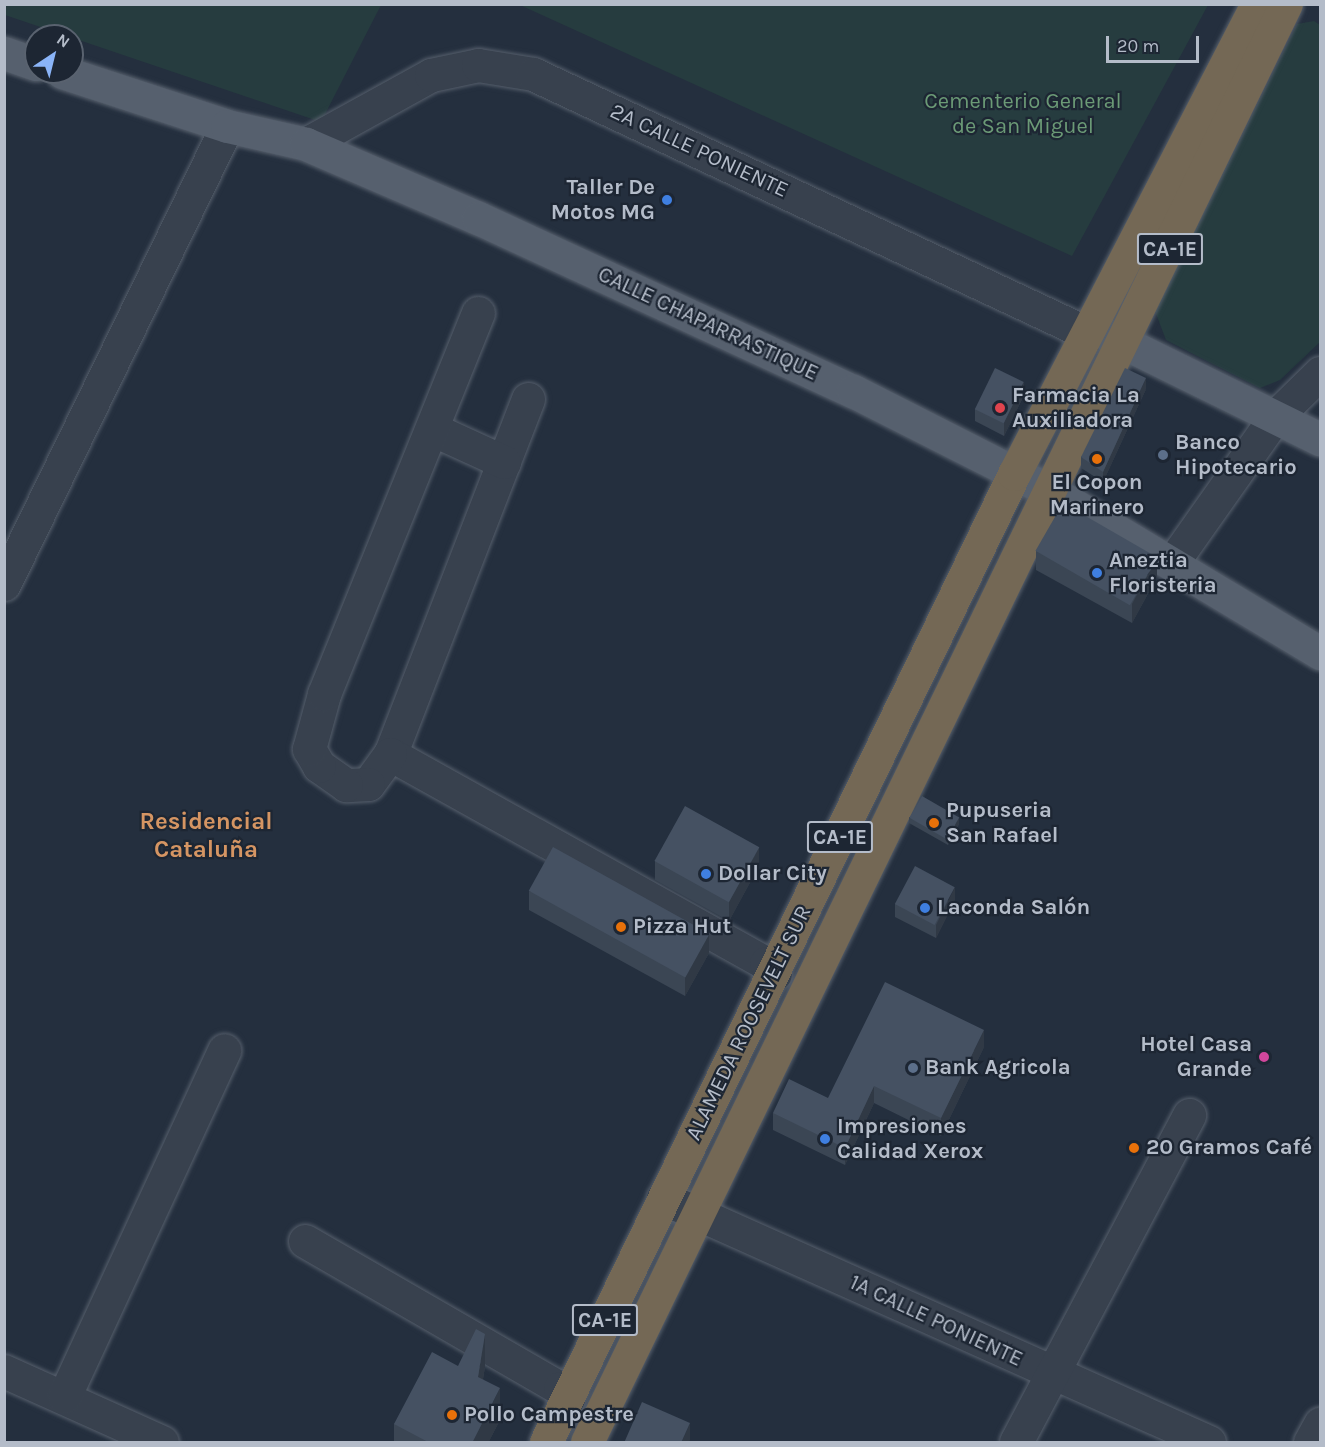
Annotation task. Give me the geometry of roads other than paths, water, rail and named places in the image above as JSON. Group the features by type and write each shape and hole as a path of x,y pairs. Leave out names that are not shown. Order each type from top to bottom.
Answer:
{"highway":[{"name":"CA-1E","path":"1014,474 1257,4"},
{"name":"CA-1E","path":"1053,492 1286,4"},
{"name":"ALAMEDA ROOSEVELT SUR","path":"546,1443 663,1198 775,974 1014,474"},
{"name":"ALAMEDA ROOSEVELT SUR","path":"587,1443 697,1213 1053,492"}],"main road":[{"name":"CALLE CHAPARRASTIQUE","path":"84,79 227,126 306,144 853,391 1053,492 1320,653"},
{"name":"2A CALLE PONIENTE","path":"1090,330 1320,439"}],"street":[{"name":"2A CALLE PONIENTE","path":"306,144 430,75 478,66 533,74 1090,330"},
{"path":"4,584 227,126"},
{"path":"478,314 434,430 328,684 309,749 319,766 346,784 369,784 390,754 528,399"},
{"path":"1172,563 1275,417 1320,373"},
{"path":"434,430 504,462"},
{"path":"390,754 766,963 775,974"},
{"path":"64,1397 224,1050"},
{"path":"1016,1443 1050,1373 1189,1115"},
{"name":"1A CALLE PONIENTE","path":"663,1198 1209,1443"},
{"path":"305,1241 560,1388 568,1398"},
{"path":"4,1371 162,1443"},
{"path":"1310,1443 1320,1424"}],"place":[{"name":"Taller De Motos MG","path":"667,200"},
{"name":"Farmacia La Auxiliadora","path":"1000,408"},
{"name":"Banco Hipotecario","path":"1163,455"},
{"name":"El Copon Marinero","path":"1097,459"},
{"name":"Aneztia Floristeria","path":"1097,573"},
{"name":"Pupuseria San Rafael","path":"934,823"},
{"name":"Dollar City","path":"706,874"},
{"name":"Laconda Salón","path":"925,908"},
{"name":"Pizza Hut","path":"621,927"},
{"name":"Hotel Casa Grande","path":"1264,1057"},
{"name":"Bank Agricola","path":"913,1068"},
{"name":"Impresiones Calidad Xerox","path":"825,1139"},
{"name":"20 Gramos Café","path":"1134,1148"},
{"name":"Pollo Campestre","path":"452,1415"}],"district":[{"name":"Residencial Cataluña","path":"206,836"}],"park label":[{"name":"Cementerio General de San Miguel","path":"1023,114"}]}
